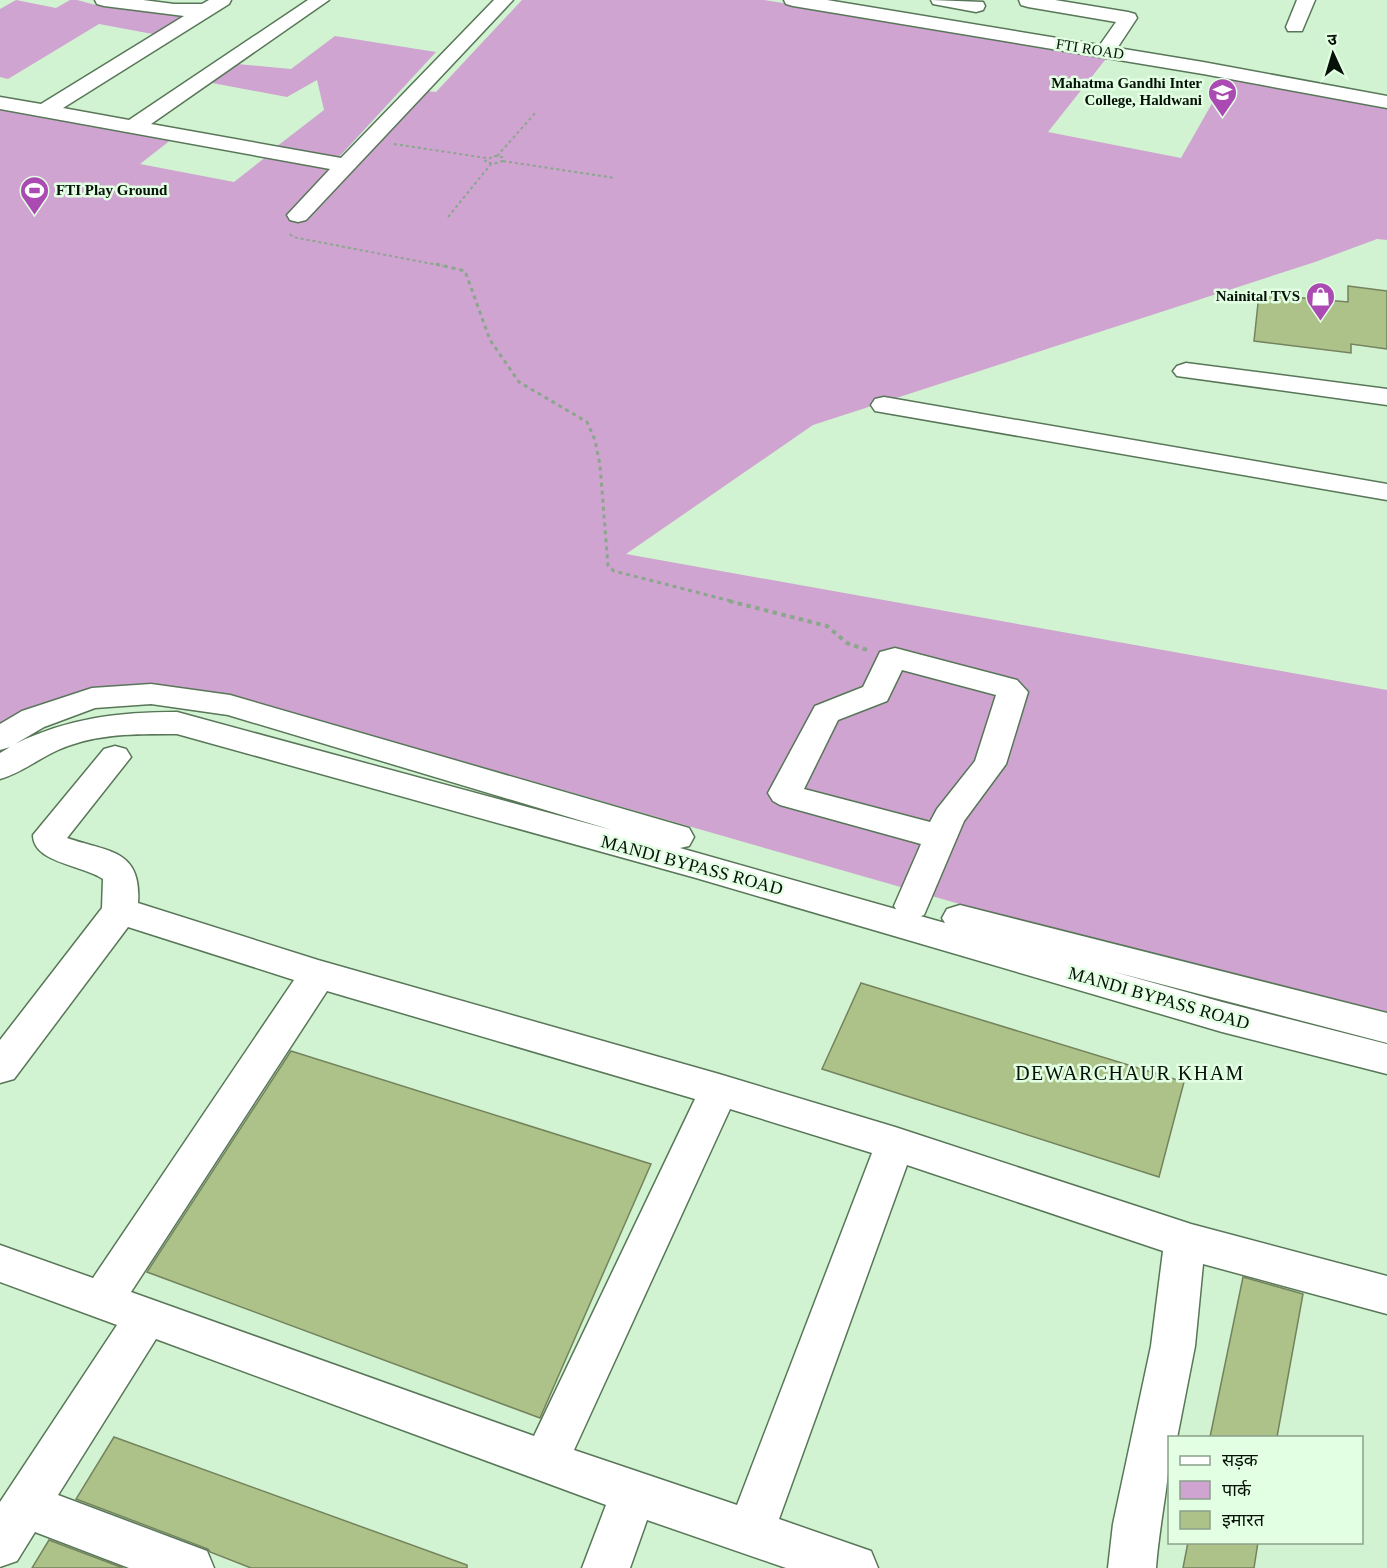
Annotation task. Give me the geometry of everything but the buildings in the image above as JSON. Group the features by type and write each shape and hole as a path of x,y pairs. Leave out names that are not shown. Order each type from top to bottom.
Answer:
{"street":[{"path":"104,0 174,10 214,5"},
{"path":"132,127 320,0"},
{"path":"298,215 504,0"},
{"name":"FTI ROAD","path":"793,0 1387,102"},
{"path":"940,0 976,6"},
{"path":"1295,27 1306,0"},
{"path":"1028,1 1128,18 1104,52"},
{"path":"44,111 214,5"},
{"path":"0,103 346,165"},
{"path":"1186,370 1387,397"},
{"path":"884,405 1387,492"},
{"path":"912,906 949,817 990,764 1012,692 1006,687 892,658 876,694 826,713 785,793 792,797 940,837"},
{"name":"MANDI BYPASS ROAD","path":"0,739 33,719 92,698 151,694 230,705 912,906 1387,1028"},
{"name":"MANDI BYPASS ROAD","path":"0,768 31,748 72,730 123,722 177,723 696,864 1222,1017 1387,1059"},
{"path":"0,1068 120,911 121,883 118,873 110,866 55,847 50,841 50,835 115,757"},
{"path":"120,911 318,974 719,1090 895,1144 1172,1234 1181,1240 1387,1295"},
{"path":"102,1300 318,974"},
{"path":"545,1462 719,1090"},
{"path":"750,1533 895,1144"},
{"path":"1132,1568 1136,1524 1173,1346 1184,1251 1181,1240"},
{"path":"0,1263 545,1462 854,1568"},
{"path":"0,1544 147,1316"},
{"path":"606,1568 634,1493"},
{"path":"25,1505 190,1568"}],"path":[{"path":"497,156 537,111"},
{"path":"370,140 486,158 497,156 502,157 503,161"},
{"path":"486,158 486,162 490,164"},
{"path":"448,216 490,164 503,161 615,178"},
{"path":"298,215 289,232 293,237 465,271 490,340 519,382 587,422 595,440 600,465 608,567 614,571 827,626 848,643 892,658"}],"green space":[{"path":"16,0 56,8 70,0 77,0 103,7 184,16 158,35 99,24 8,79 0,77 0,9"},
{"path":"522,0 764,0 1109,55 1048,132 1181,158 1227,77 1387,105 1387,240 1377,239 1315,262 813,425 626,554 1387,690 1387,1018 1078,938 458,760 188,688 124,687 60,698 0,730 0,107 172,139 140,164 234,182 267,156 353,171 426,91 436,92"},
{"path":"335,36 436,52 339,157 276,147 324,110 317,80 287,97 207,82 237,64 291,69"}],"place":[{"name":"Mahatma Gandhi Inter College, Haldwani","path":"1223,118"},
{"name":"FTI Play Ground","path":"35,216"},
{"name":"Nainital TVS","path":"1321,322"}],"district":[{"name":"DEWARCHAUR KHAM","path":"1130,1073"}]}
